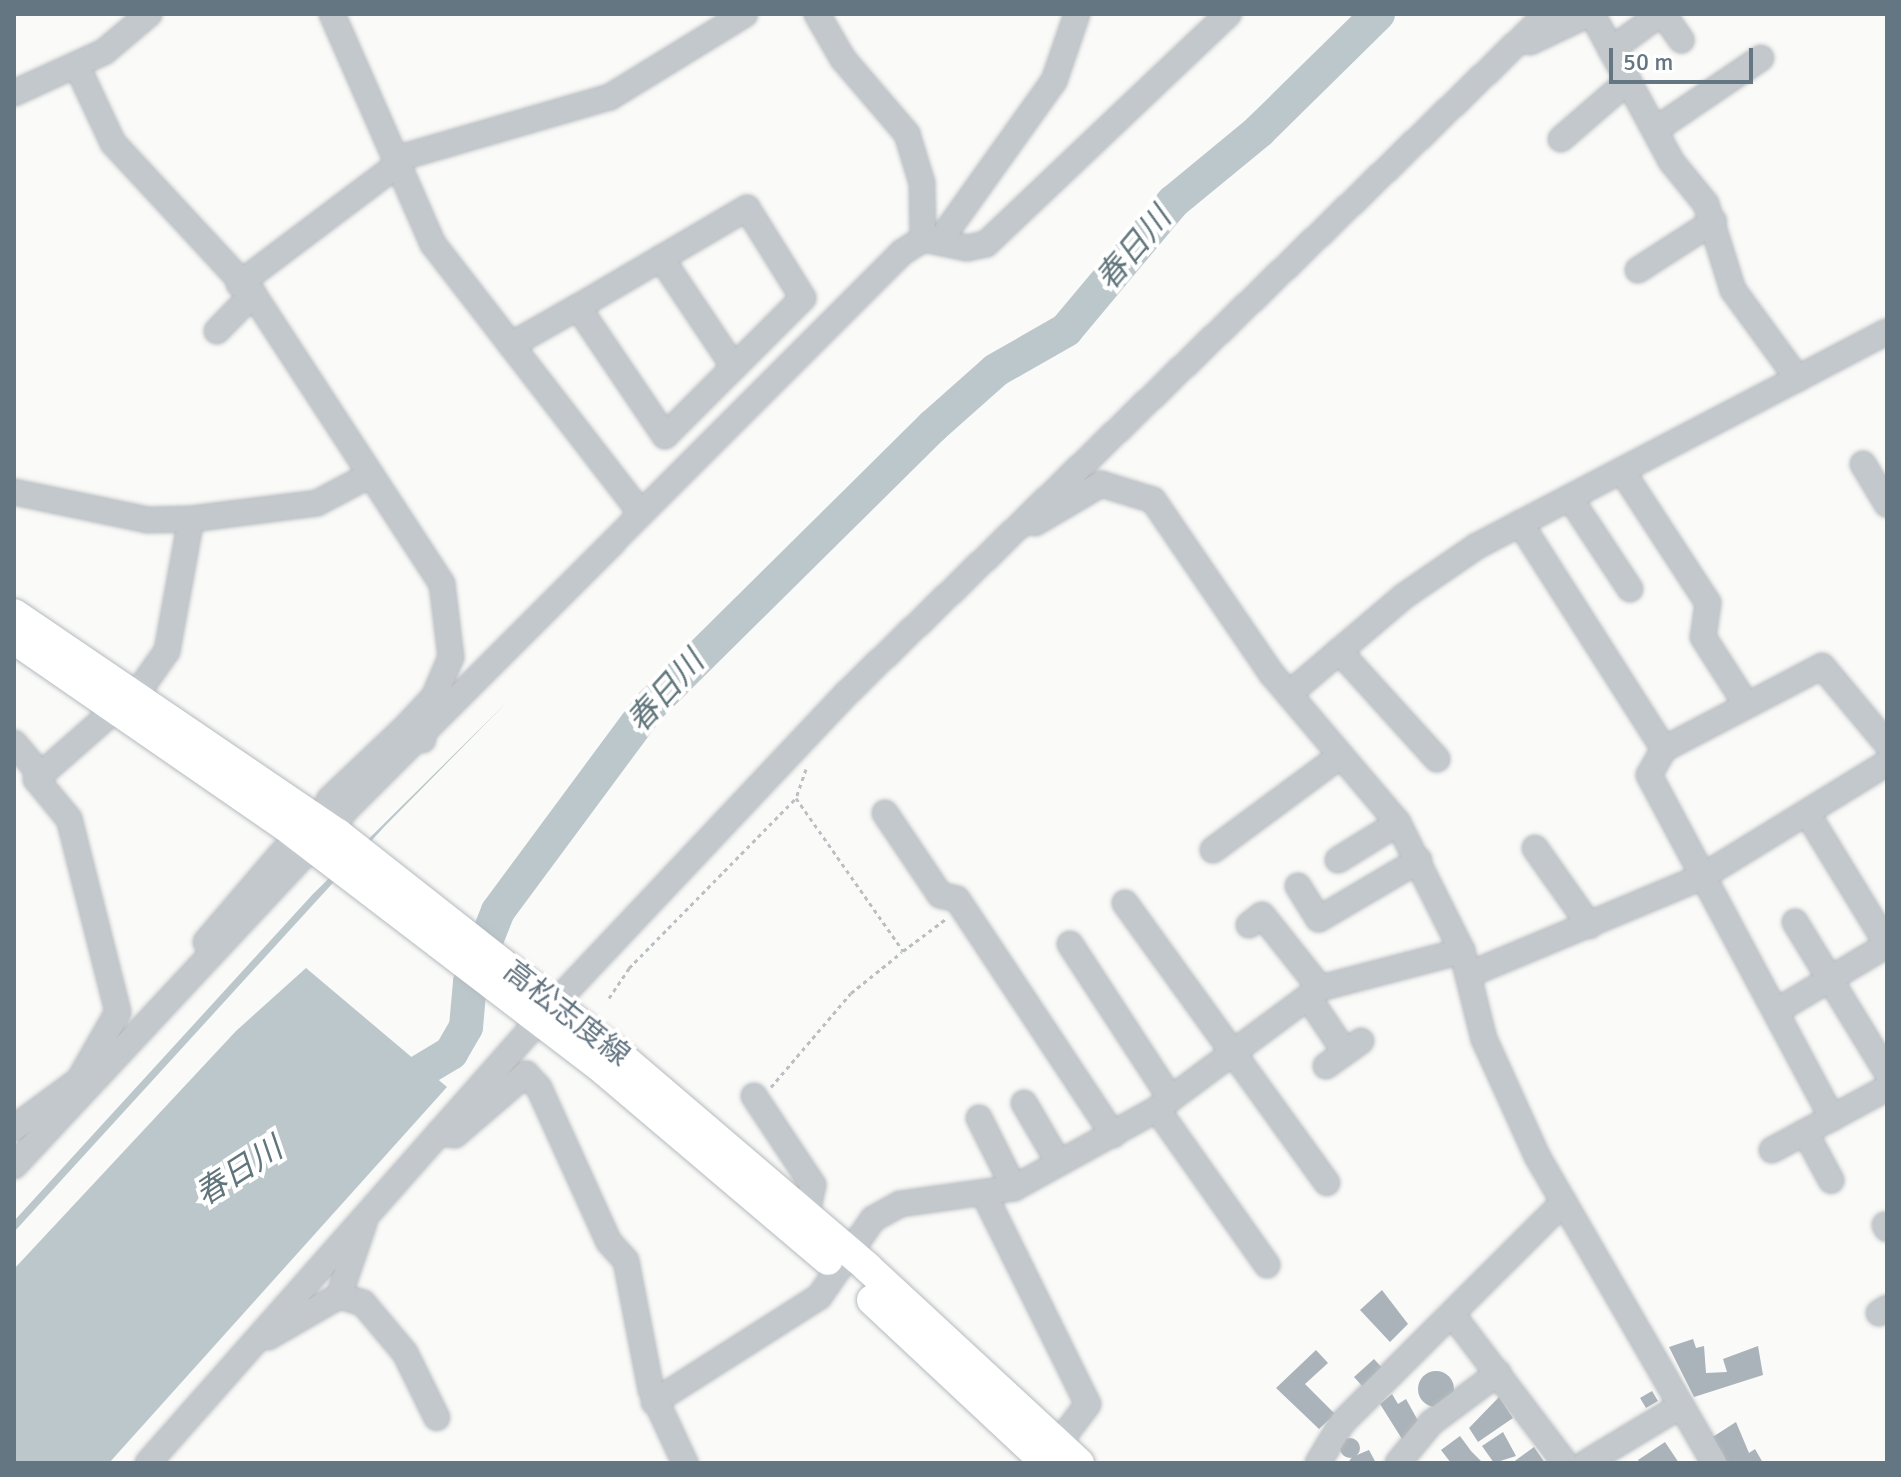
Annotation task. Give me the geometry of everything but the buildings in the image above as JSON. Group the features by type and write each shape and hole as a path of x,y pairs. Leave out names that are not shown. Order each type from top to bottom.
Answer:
{"main road":[{"name":"高松志度線","path":"14,614 125,699 319,836 807,1213 843,1259 1046,1463"},
{"name":"高松志度線","path":"14,639 125,699"},
{"name":"高松志度線","path":"541,1009 843,1259 1079,1463"}],"street":[{"path":"14,93 77,66 149,14"},
{"path":"332,14 433,244 640,512"},
{"path":"217,331 246,289 397,162 610,97 745,14"},
{"path":"817,14 843,59 907,134 922,183 931,240"},
{"path":"14,1166 85,1085 201,971 415,732 640,512 931,240 1054,81 1077,14"},
{"path":"931,240 986,244 1228,14"},
{"path":"148,1463 541,1009 746,796 1547,14"},
{"path":"1502,58 1590,14 1655,130 1714,221 1733,290 1798,379"},
{"path":"1611,50 1662,14 1681,40"},
{"path":"1655,130 1761,58"},
{"path":"77,66 113,143 158,185 246,289 442,584 451,657 415,732"},
{"path":"1561,139 1628,81"},
{"path":"511,345 747,208 803,298 665,436 578,307"},
{"path":"1638,270 1714,221"},
{"path":"661,258 734,367"},
{"path":"1289,694 1404,596 1520,523 1887,332"},
{"path":"1863,464 1887,504"},
{"path":"1622,471 1708,603 1703,637 1744,701"},
{"path":"14,492 148,520 191,519 317,503 368,476"},
{"path":"1003,542 1101,484 1153,500 1289,694 1398,823 1419,860 1466,963 1484,1039 1564,1202 1679,1407 1714,1463"},
{"path":"1570,498 1630,589"},
{"path":"14,1128 85,1085 118,1012 69,819 36,779 125,699 167,651 191,519"},
{"path":"1520,523 1664,749"},
{"path":"1339,651 1437,759"},
{"path":"1832,1118 1778,1010 1700,878 1649,775 1664,749 1744,701 1822,666 1887,744"},
{"path":"14,743 41,775"},
{"path":"1213,850 1273,817 1340,756"},
{"path":"654,1402 819,1297 873,1219 900,1204 985,1196 1014,1188 1164,1104 1235,1055 1314,992 1466,963 1590,926 1700,878 1887,763"},
{"path":"885,813 940,895 961,907 1113,1135"},
{"path":"1778,1010 1833,983 1887,944 1807,813"},
{"path":"1338,860 1398,823"},
{"path":"1535,848 1590,926"},
{"path":"1298,886 1319,919 1419,860"},
{"path":"1125,903 1327,1183"},
{"path":"1249,925 1262,915 1314,992 1344,1053"},
{"path":"1795,922 1887,1073"},
{"path":"1070,944 1164,1104 1267,1265"},
{"path":"437,1132 455,1135 526,1074 539,1088 609,1242 626,1261 654,1402 685,1463"},
{"path":"1772,1150 1887,1088"},
{"path":"756,1099 813,1185 807,1213"},
{"path":"1024,1103 1059,1163"},
{"path":"979,1118 1014,1188"},
{"path":"1805,1132 1831,1180"},
{"path":"985,1196 1088,1404 1066,1433"},
{"path":"1326,1459 1342,1423 1564,1202"},
{"path":"248,1349 339,1296 367,1212"},
{"path":"339,1296 363,1303 405,1353 437,1418"},
{"path":"1452,1314 1565,1463"},
{"path":"1398,1463 1431,1423 1498,1373"},
{"path":"1586,1463 1679,1407"}],"path":[{"path":"609,998 629,968 796,798 810,762"},
{"path":"796,798 903,951"},
{"path":"756,1099 832,1013 903,951 961,907"}],"water":[{"path":"505,704 384,827 14,1232 14,1221 313,894"},
{"path":"306,968 447,1087 109,1463 14,1463 14,1269 236,1031"}],"waterway":[{"name":"春日川","path":"386,1092 451,1053 466,1027 470,982 498,911 649,707 933,426 996,370 1066,330 1173,202 1259,131 1378,14"}]}
